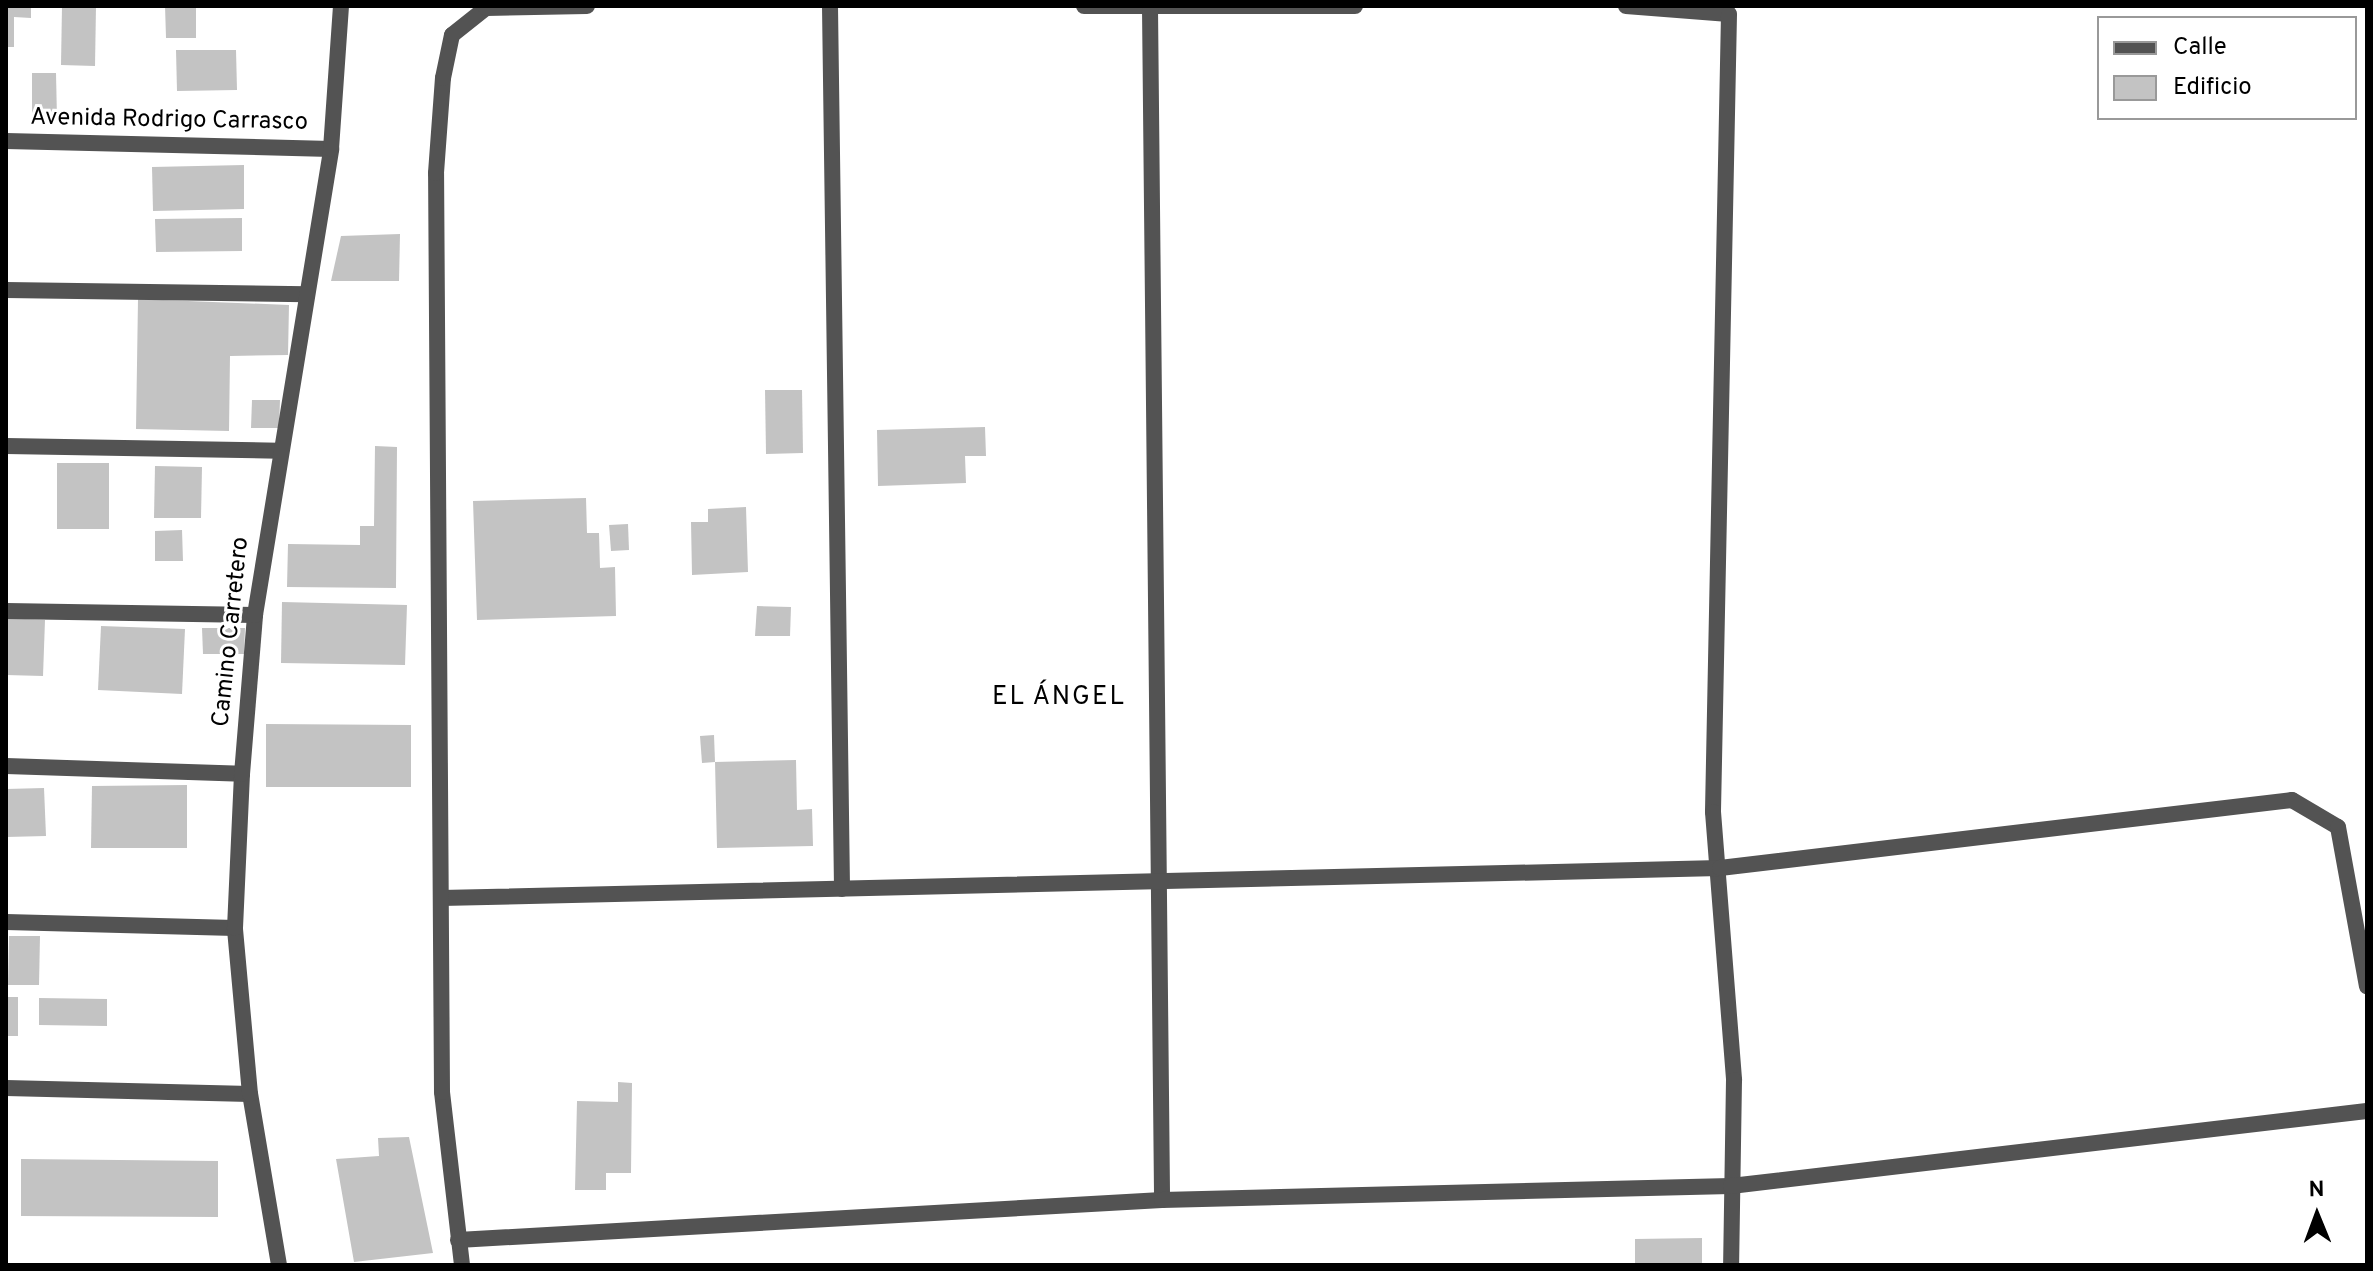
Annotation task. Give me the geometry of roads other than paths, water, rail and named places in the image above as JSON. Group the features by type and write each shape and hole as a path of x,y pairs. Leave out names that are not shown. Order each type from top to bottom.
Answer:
{"street":[{"name":"Camino Carretero","path":"279,1265 250,1094 235,928 242,774 255,615 279,451 331,149 341,6"},
{"path":"462,1265 442,1092 436,173 443,78 452,35 486,8 587,6"},
{"path":"830,6 842,889"},
{"path":"1084,6 1355,6"},
{"path":"1626,6 1729,14 1713,812 1720,868 1734,1080 1731,1265"},
{"path":"1150,8 1162,1200"},
{"name":"Avenida Rodrigo Carrasco","path":"6,141 331,149"},
{"path":"6,290 307,294"},
{"path":"6,446 279,451"},
{"path":"6,611 255,615"},
{"path":"6,766 242,774"},
{"path":"441,898 1720,868 2292,800 2338,827 2367,986"},
{"path":"6,922 235,928"},
{"path":"6,1088 250,1094"},
{"path":"458,1240 1162,1200 1731,1186 2367,1111"}],"district":[{"name":"EL ÁNGEL","path":"1059,698"}]}
